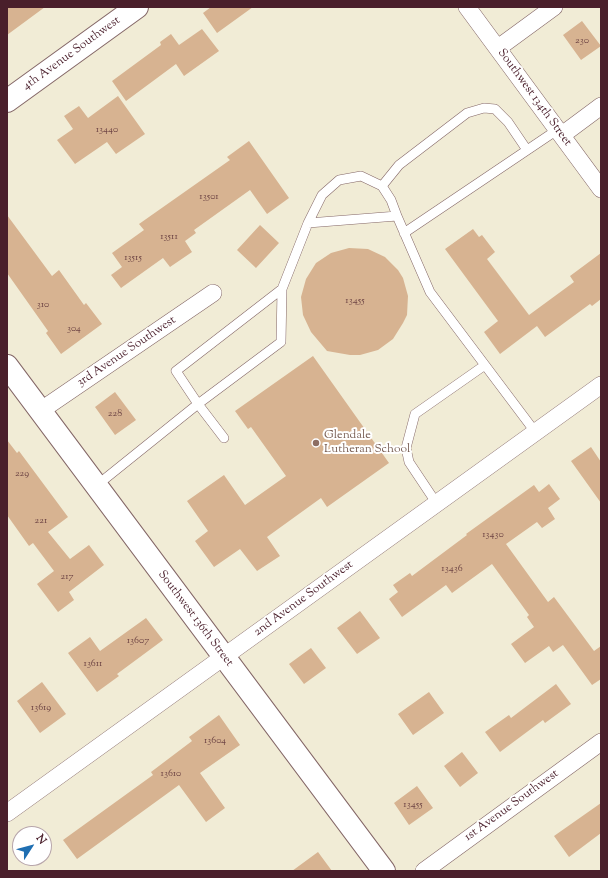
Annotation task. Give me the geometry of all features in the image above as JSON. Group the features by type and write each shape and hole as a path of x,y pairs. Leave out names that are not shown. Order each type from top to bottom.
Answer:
{"street":[{"name":"4th Avenue Southwest","path":"7,101 137,7"},
{"name":"Southwest 134th Street","path":"467,7 601,189"},
{"path":"498,48 554,7"},
{"path":"560,132 601,106"},
{"name":"3rd Avenue Southwest","path":"40,411 213,293"},
{"name":"Southwest 136th Street","path":"7,366 384,871"},
{"name":"2nd Avenue Southwest","path":"7,813 601,385"},
{"name":"1st Avenue Southwest","path":"424,871 601,742"}],"lane":[{"path":"382,186 405,160 468,113 484,108 495,109 508,122 526,150"},
{"path":"404,233 526,150 560,132"},
{"path":"96,486 198,404 281,342 282,289 308,223 322,195 339,180 361,176 382,186 391,200 430,292 536,432"},
{"path":"308,223 397,216"},
{"path":"224,438 198,404 176,371 282,289"},
{"path":"437,504 409,462 406,448 415,414 485,365"}],"building":[{"path":"7,7 45,7 7,35"},
{"path":"211,7 253,7 217,33 203,13"},
{"path":"582,21 601,46 581,60 563,35"},
{"path":"202,29 219,51 184,76 176,64 126,101 112,81 161,45 160,42 171,34 179,45"},
{"path":"118,96 145,134 116,154 107,142 75,164 57,140 73,129 64,116 79,106 88,118"},
{"path":"249,141 289,198 267,214 250,190 194,230 196,233 185,241 192,252 170,267 163,258 121,288 111,275 122,267 112,253 144,230 139,224 230,160 227,157"},
{"path":"7,215 52,276 59,270 84,305 86,303 102,324 61,354 46,333 48,331 7,273"},
{"path":"260,225 279,243 256,268 237,250"},
{"path":"473,229 479,237 482,235 495,252 487,259 529,315 574,282 570,276 601,253 601,299 592,306 590,304 545,337 537,326 500,354 484,332 498,321 445,249"},
{"path":"349,248 368,249 385,257 398,270 403,278 408,296 407,315 393,339 378,350 360,355 350,355 327,351 311,332 303,315 301,297 306,279 316,263 331,253"},
{"path":"313,356 389,463 327,507 321,498 267,537 280,556 257,571 240,549 214,567 195,541 208,531 187,501 224,475 245,505 286,476 251,427 248,429 235,411"},
{"path":"115,392 136,420 115,435 95,407"},
{"path":"7,440 17,453 19,451 68,517 48,532 70,559 89,545 104,565 69,592 74,600 58,612 37,584 54,571 33,543 29,546 7,515"},
{"path":"591,447 601,462 601,503 571,461"},
{"path":"549,484 560,499 548,508 555,519 542,528 537,522 506,544 548,602 554,597 594,651 601,646 601,679 592,685 563,645 553,652 549,646 525,663 511,644 534,627 527,617 529,615 492,564 452,593 446,585 402,617 389,599 398,592 393,585 410,573 412,576 467,535 466,534 534,485 539,492"},
{"path":"360,611 380,638 357,654 337,628"},
{"path":"146,618 163,640 117,674 119,676 97,692 68,653 90,637 100,651"},
{"path":"311,648 326,668 304,684 289,664"},
{"path":"42,682 66,714 40,733 17,701"},
{"path":"556,684 571,704 545,723 543,720 500,752 485,732 509,715 511,718"},
{"path":"429,692 444,713 413,735 398,714"},
{"path":"219,715 240,745 200,773 225,808 206,822 179,785 77,859 63,840 153,775 151,772 192,741 189,737"},
{"path":"462,752 478,773 460,787 444,766"},
{"path":"417,786 433,808 409,825 394,803"},
{"path":"601,803 601,833 569,857 554,836"},
{"path":"318,852 332,871 292,871"}],"place":[{"name":"Glendale Lutheran School","path":"316,443"}]}
